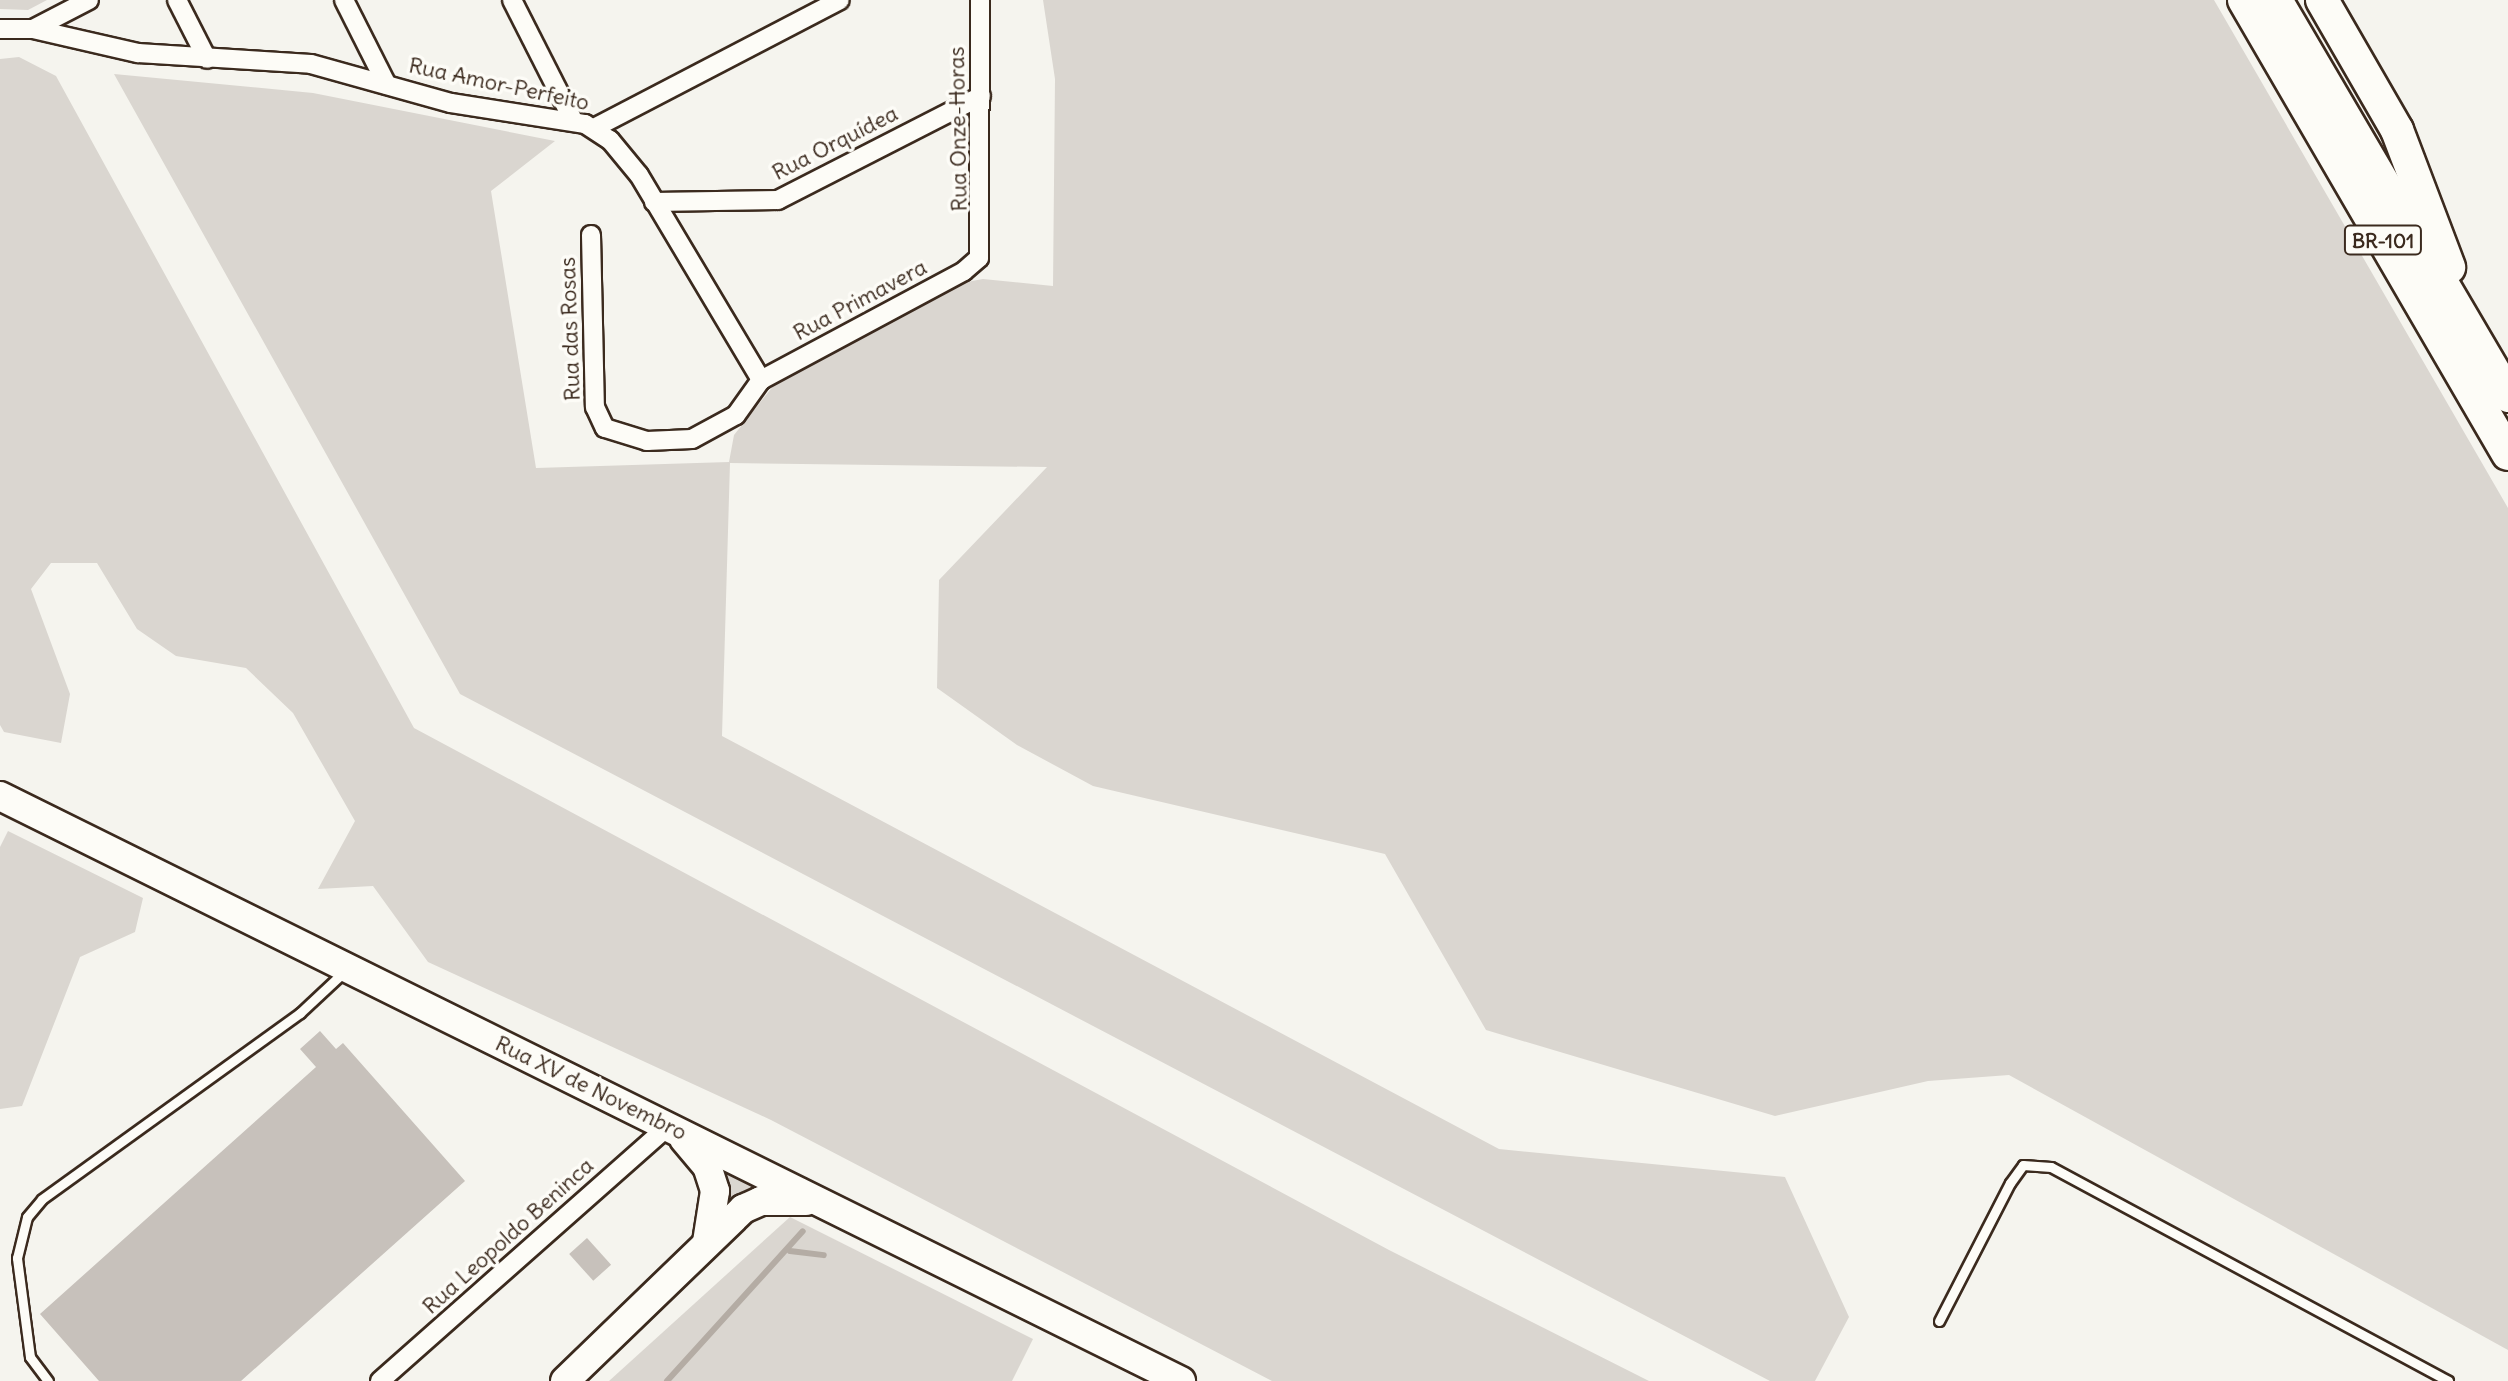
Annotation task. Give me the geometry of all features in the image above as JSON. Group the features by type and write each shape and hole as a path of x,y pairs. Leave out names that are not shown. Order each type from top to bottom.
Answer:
{"highway":[{"name":"BR-101","path":"2244,0 2508,454"},
{"name":"BR-101","path":"2276,0 2508,396"},
{"path":"2322,0 2397,130 2476,342"}],"main road":[{"name":"Rua XV de Novembro","path":"0,796 1181,1381"},
{"path":"668,1126 691,1145 712,1179 715,1217 707,1243"},
{"path":"565,1381 743,1209 761,1201 819,1203"}],"street":[{"path":"33,29 89,0"},
{"path":"177,0 207,59"},
{"path":"344,0 387,85"},
{"path":"594,128 840,0"},
{"name":"Rua Onze-Horas","path":"979,258 980,0"},
{"path":"514,1 573,120"},
{"name":"Rua Amor-Perfeito","path":"0,29 33,29 138,53 311,64 476,108 573,120 594,128 624,154 761,380"},
{"name":"Rua Orquídea","path":"654,202 778,200 981,96"},
{"name":"Rua das Rosas","path":"591,235 595,407 605,428 647,441 692,439 736,415 761,380"},
{"name":"Rua Primavera","path":"761,380 964,271 979,258"},
{"name":"Rua Leopoldo Beninca","path":"380,1381 668,1126"}],"lane":[{"path":"48,1381 30,1357 17,1258 27,1217 42,1199 300,1013 348,968"},
{"path":"1939,1321 2010,1183 2023,1165 2051,1167 2448,1381"}],"shaded area":[{"path":"0,0 47,0 28,10 0,9"},
{"path":"1043,0 2214,0 2508,508 2508,1350 2009,1075 1928,1081 1775,1116 1486,1030 1385,854 1093,786 1017,745 937,688 939,580 1047,467 730,463 722,736 1499,1149 1785,1177 1849,1317 1815,1381 1770,1381 460,694 114,74 313,93 555,141 491,191 536,468 729,462 734,435 778,380 961,283 983,279 1053,286 1055,79"},
{"path":"19,57 56,76 414,728 1389,1250 1649,1381 1272,1381 771,1120 428,962 373,886 318,889 355,821 293,713 246,668 176,656 137,629 97,563 51,563 31,589 70,694 61,743 4,732 0,725 0,59"},
{"path":"8,831 143,898 135,932 80,957 22,1106 0,1109 0,847"},
{"path":"722,1165 760,1188 742,1193 724,1208 728,1182"},
{"path":"790,1217 1033,1339 1012,1381 609,1381"}],"building":[{"path":"320,1031 336,1049 343,1043 465,1181 241,1381 99,1381 40,1314 316,1067 300,1049"},
{"path":"587,1238 611,1265 593,1281 569,1254"}],"waterway":[{"path":"667,1381 803,1231"},
{"path":"790,1251 824,1255"}]}
